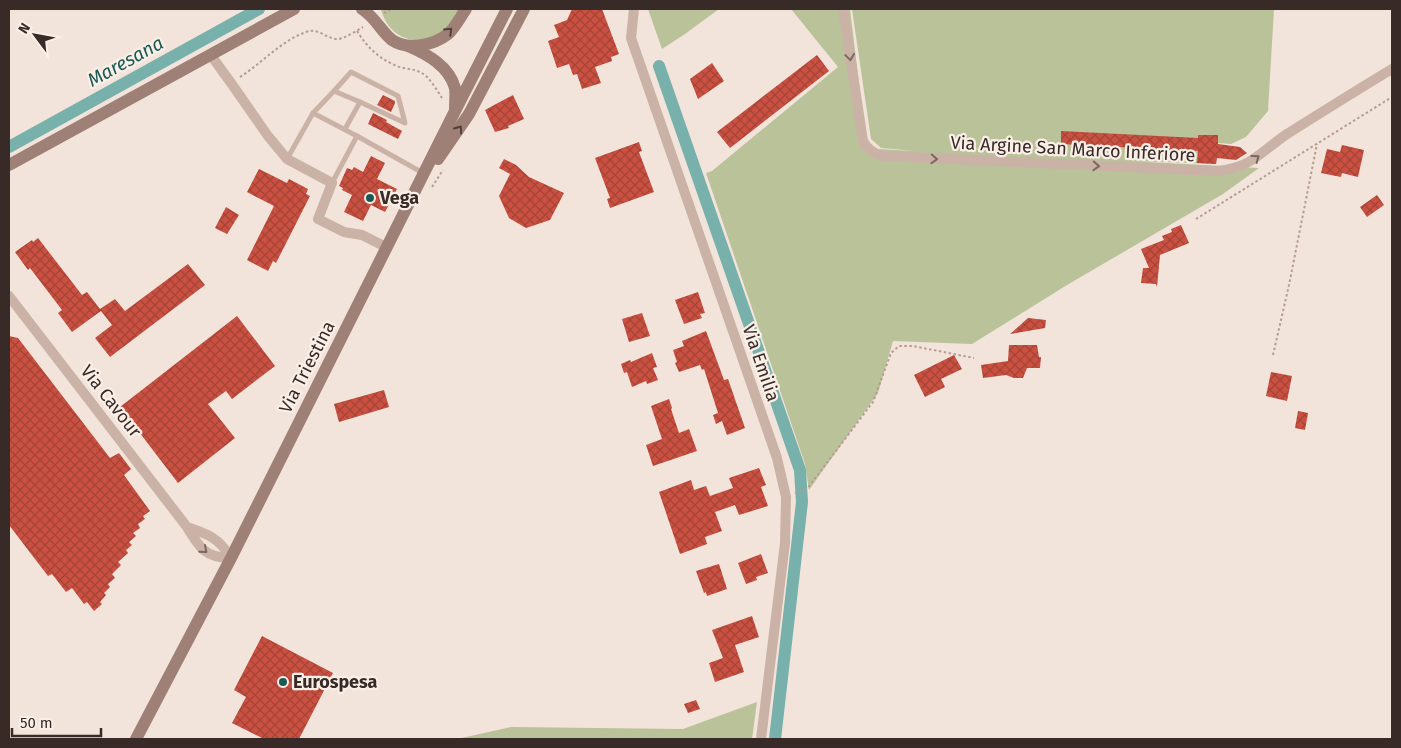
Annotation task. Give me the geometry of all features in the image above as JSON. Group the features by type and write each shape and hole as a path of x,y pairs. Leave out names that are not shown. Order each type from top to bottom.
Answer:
{"main road":[{"path":"9,165 294,9"},
{"path":"362,9 376,17 392,40 423,53 446,72 455,88 455,111"},
{"path":"406,45 414,46 432,42 449,34 466,9"},
{"name":"Via Triestina","path":"136,739 231,558 386,247 508,9"},
{"path":"411,198 469,114 524,9"}],"street":[{"name":"Via Emilia","path":"634,9 631,38 777,458 786,496 785,543 761,739"},
{"name":"Via Argine San Marco Inferiore","path":"843,9 860,131 867,148 875,154 883,156 1217,171 1234,169 1250,162 1286,135 1388,71"},
{"path":"210,54 268,136 287,159 332,183 318,219 344,232 362,235 386,247"},
{"name":"Via Cavour","path":"9,296 187,527 197,544 209,555 231,558"},
{"path":"187,527 217,539 231,558"}],"lane":[{"path":"287,159 314,113 351,72 398,96 405,123 334,91"},
{"path":"345,130 360,102"},
{"path":"314,113 423,174"},
{"path":"332,183 357,136"}],"path":[{"path":"231,82 256,66 280,46 306,32 314,30 338,39 357,31 391,9"},
{"path":"357,31 367,47 382,59 398,66 415,69 425,76 445,101"},
{"path":"1196,218 1392,97"},
{"path":"1273,355 1317,144"},
{"path":"807,489 873,402 892,353 899,346 912,346 974,358"}],"green space":[{"path":"381,9 462,9 450,25 439,35 417,40 409,39 394,32 384,18"},
{"path":"648,9 719,9 662,49"},
{"path":"791,9 850,9 866,141 878,149 915,151 881,148 871,139 852,9 1274,9 1268,111 1246,137 1231,144 1218,143 1216,164 1130,161 1259,168 1223,194 1067,285 972,344 893,341 878,393 809,490 805,464 706,173 712,171 838,67"},
{"path":"757,702 752,739 457,739 511,727 683,729"}],"building":[{"path":"572,9 602,9 619,54 611,57 612,61 595,67 601,83 582,89 577,74 573,75 569,64 557,68 548,41 559,37 554,25 567,20"},
{"path":"817,55 829,71 730,148 717,132"},
{"path":"712,63 724,81 698,99 690,79"},
{"path":"383,95 395,101 391,112 377,105"},
{"path":"513,95 524,119 508,126 509,128 495,132 485,110"},
{"path":"373,113 402,131 398,139 368,124"},
{"path":"1061,131 1198,138 1198,135 1218,135 1218,144 1240,147 1247,153 1236,160 1217,158 1216,164 1197,163 1198,151 1061,144"},
{"path":"639,142 642,151 639,152 654,192 610,208 607,199 610,198 595,158"},
{"path":"1342,145 1364,150 1358,177 1342,173 1341,177 1321,173 1327,149 1340,152"},
{"path":"371,156 385,163 377,179 397,189 385,212 371,205 363,221 344,212 352,195 342,190 343,188 339,186 347,168 352,170 354,167 363,172"},
{"path":"504,159 516,165 529,177 564,193 550,220 526,228 509,218 499,196 510,174 499,168"},
{"path":"259,169 287,183 289,179 308,189 306,194 310,196 276,263 273,261 268,271 247,260 274,206 247,192"},
{"path":"1377,195 1384,205 1367,217 1360,207"},
{"path":"226,207 239,215 227,234 215,228"},
{"path":"1181,225 1189,243 1160,255 1157,287 1156,284 1141,283 1143,268 1149,268 1141,249 1164,240 1162,236 1172,232 1171,229"},
{"path":"38,238 82,295 87,292 100,309 115,299 125,311 188,264 205,285 110,357 95,338 112,325 101,311 72,332 58,313 62,310 30,268 28,270 15,252"},
{"path":"698,292 705,313 700,314 702,318 684,324 675,300"},
{"path":"642,313 650,336 629,342 622,319"},
{"path":"237,316 275,366 232,399 226,391 208,404 235,438 178,483 120,407"},
{"path":"1028,318 1046,320 1045,328 1010,334"},
{"path":"706,331 724,380 728,379 745,428 727,435 722,421 716,424 713,415 718,413 704,369 702,370 700,365 679,372 675,363 677,362 673,350 684,346 682,341"},
{"path":"9,336 18,338 110,458 119,453 131,469 124,475 150,511 143,516 145,519 138,524 140,528 133,533 136,536 129,542 132,545 126,550 128,553 118,562 121,565 112,574 115,578 108,584 110,587 104,593 106,595 100,602 102,604 94,611 87,602 84,604 72,588 66,592 52,574 48,576 9,525"},
{"path":"1009,345 1037,345 1039,357 1041,357 1040,368 1027,368 1023,378 1014,378 1006,375 983,378 981,365 1008,361"},
{"path":"652,353 657,367 653,368 658,380 647,384 646,381 632,387 627,372 624,373 621,364"},
{"path":"954,355 962,369 941,379 945,387 925,397 914,375"},
{"path":"1271,372 1292,376 1287,401 1266,396"},
{"path":"384,390 389,407 339,422 334,404"},
{"path":"669,399 679,433 689,429 697,451 653,466 646,445 662,439 651,406"},
{"path":"1298,411 1308,413 1305,430 1295,428"},
{"path":"759,468 766,485 761,487 768,506 739,515 735,505 715,512 722,531 705,537 707,544 680,554 659,492 691,480 694,490 706,486 710,496 733,488 729,478"},
{"path":"761,554 768,573 756,577 757,580 746,584 738,563"},
{"path":"719,564 727,589 707,596 706,592 704,593 696,571"},
{"path":"752,616 759,637 735,645 744,672 715,682 709,663 723,658 712,630"},
{"name":"Eurospesa","path":"262,636 333,673 299,739 264,739 232,723 246,697 234,690"},
{"path":"696,700 700,709 688,713 684,704"}],"waterway":[{"name":"Maresana","path":"9,147 259,9"},
{"path":"659,66 800,470 802,502 775,739"}],"place":[{"name":"Vega","path":"370,198"},
{"name":"Eurospesa","path":"283,682"}]}
